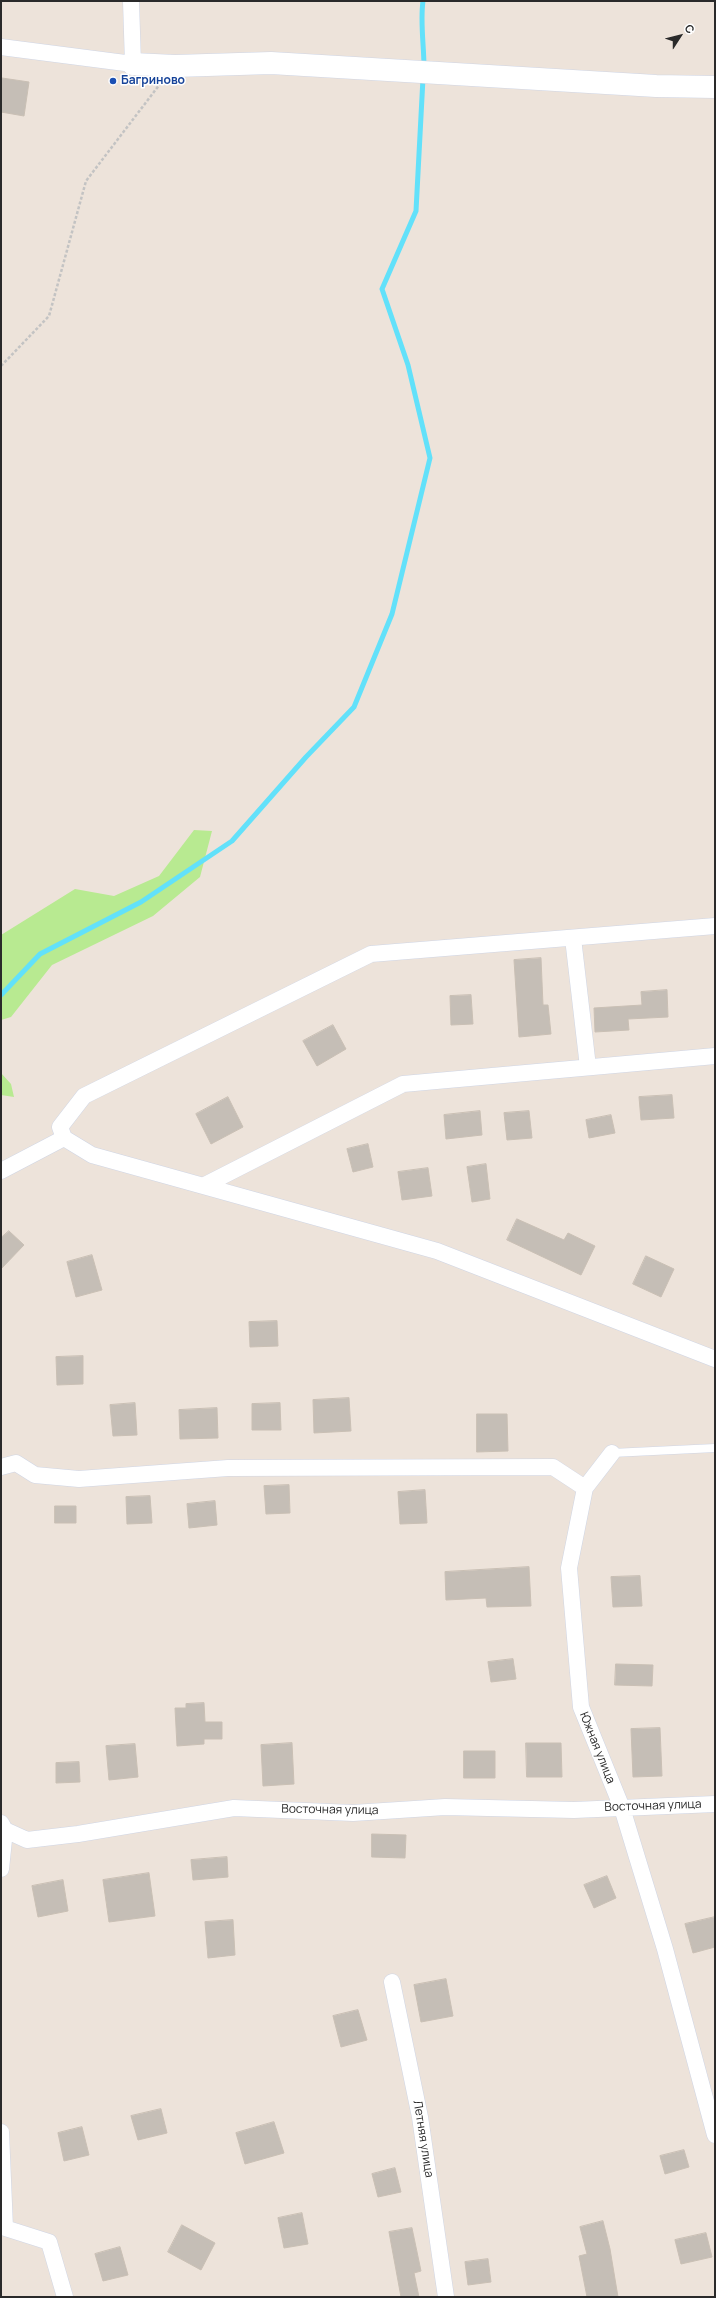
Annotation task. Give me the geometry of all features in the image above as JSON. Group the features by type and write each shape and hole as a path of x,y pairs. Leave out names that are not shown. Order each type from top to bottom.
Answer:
{"street":[{"path":"131,1 132,64"},
{"path":"1,47 132,64 174,66 271,63 648,86 715,87"},
{"path":"715,926 371,954 84,1096 60,1127 64,1138 92,1155 437,1251 715,1359"},
{"path":"573,938 588,1068"},
{"path":"203,1186 403,1084 715,1056"},
{"path":"1,1172 64,1138"},
{"name":"Южная улица","path":"612,1452 585,1488 569,1568 581,1707 622,1808 665,1949 715,2136"},
{"path":"1,1467 16,1463 35,1475 79,1480 228,1468 553,1467 585,1488"},
{"name":"Восточная улица","path":"3,1826 27,1840 78,1834 234,1808 353,1813 445,1807 574,1810 715,1804"},
{"path":"1,1869 3,1826"},
{"name":"Летняя улица","path":"392,1982 420,2117 446,2297"},
{"path":"1,2132 5,2228 49,2242 65,2297"}],"lane":[{"path":"612,1452 715,1448"}],"path":[{"path":"1,366 49,316 86,181 174,66"}],"green space":[{"path":"194,830 212,831 200,877 153,916 52,965 11,1017 1,1020 1,935 75,889 114,896 159,876"},
{"path":"1,1073 11,1084 14,1097 1,1095"}],"building":[{"path":"2,78 29,82 24,116 1,112"},
{"path":"541,958 543,1005 548,1005 551,1034 519,1037 514,960"},
{"path":"667,990 668,1017 628,1019 629,1030 595,1032 594,1008 642,1005 641,992"},
{"path":"471,995 473,1024 451,1025 450,996"},
{"path":"333,1025 346,1049 317,1066 303,1041"},
{"path":"672,1095 674,1118 641,1120 639,1097"},
{"path":"228,1097 243,1127 211,1144 196,1114"},
{"path":"480,1111 482,1135 446,1139 444,1115"},
{"path":"529,1111 532,1138 507,1140 504,1113"},
{"path":"611,1115 615,1133 589,1138 586,1120"},
{"path":"368,1144 373,1167 353,1172 347,1149"},
{"path":"486,1164 490,1199 472,1202 467,1167"},
{"path":"428,1168 432,1196 402,1200 398,1172"},
{"path":"517,1219 564,1240 568,1233 595,1246 581,1275 507,1240"},
{"path":"9,1231 24,1245 1,1269 1,1238"},
{"path":"92,1255 102,1290 76,1297 67,1262"},
{"path":"646,1256 674,1269 661,1297 633,1284"},
{"path":"277,1321 278,1346 250,1347 249,1322"},
{"path":"83,1356 83,1384 57,1385 56,1357"},
{"path":"349,1398 351,1431 314,1433 313,1400"},
{"path":"135,1403 137,1435 113,1436 110,1405"},
{"path":"280,1403 281,1430 252,1430 252,1404"},
{"path":"217,1408 218,1438 180,1439 179,1410"},
{"path":"477,1414 507,1414 508,1451 477,1452"},
{"path":"289,1485 290,1513 266,1514 264,1486"},
{"path":"425,1490 427,1523 400,1524 398,1492"},
{"path":"150,1496 152,1523 127,1524 126,1497"},
{"path":"215,1501 217,1525 189,1528 187,1504"},
{"path":"55,1506 76,1506 76,1523 55,1523"},
{"path":"529,1567 531,1606 487,1607 486,1598 446,1600 445,1572"},
{"path":"640,1576 642,1606 613,1607 611,1577"},
{"path":"513,1659 516,1679 491,1682 488,1662"},
{"path":"616,1664 653,1665 652,1686 615,1685"},
{"path":"204,1703 205,1722 222,1722 222,1739 204,1739 204,1744 177,1746 175,1708 186,1708 186,1704"},
{"path":"660,1728 662,1776 633,1777 631,1729"},
{"path":"292,1743 294,1784 263,1786 261,1745"},
{"path":"526,1743 561,1743 562,1777 527,1777"},
{"path":"135,1744 138,1777 109,1780 106,1746"},
{"path":"464,1751 495,1751 495,1778 464,1778"},
{"path":"79,1762 80,1782 56,1783 56,1763"},
{"path":"372,1834 406,1835 405,1858 372,1857"},
{"path":"227,1857 228,1877 193,1880 191,1860"},
{"path":"149,1873 155,1916 109,1922 103,1880"},
{"path":"607,1876 616,1898 594,1908 584,1885"},
{"path":"63,1880 68,1911 38,1917 32,1886"},
{"path":"715,1917 715,1947 693,1953 685,1924"},
{"path":"233,1920 235,1955 208,1958 205,1922"},
{"path":"446,1979 453,2016 421,2022 414,1985"},
{"path":"358,2010 367,2040 341,2047 333,2016"},
{"path":"161,2109 167,2133 138,2140 131,2116"},
{"path":"274,2122 284,2153 245,2164 236,2133"},
{"path":"82,2127 89,2155 64,2161 58,2133"},
{"path":"684,2150 689,2167 665,2174 660,2156"},
{"path":"395,2168 401,2192 378,2197 372,2174"},
{"path":"302,2213 308,2244 284,2248 278,2218"},
{"path":"603,2221 610,2249 618,2297 587,2297 579,2256 587,2254 580,2227"},
{"path":"182,2225 215,2243 201,2270 168,2252"},
{"path":"412,2228 421,2271 414,2273 419,2297 401,2297 389,2232"},
{"path":"706,2233 712,2257 681,2264 675,2240"},
{"path":"120,2247 128,2275 103,2281 95,2254"},
{"path":"488,2259 491,2282 468,2285 465,2262"}],"waterway":[{"path":"423,1 422,25 424,68"},
{"path":"1,995 40,954 141,902 232,841 306,757 354,707 392,614 430,458 408,365 382,289 416,211 423,78"}],"place":[{"name":"Багриново","path":"113,81"}]}
